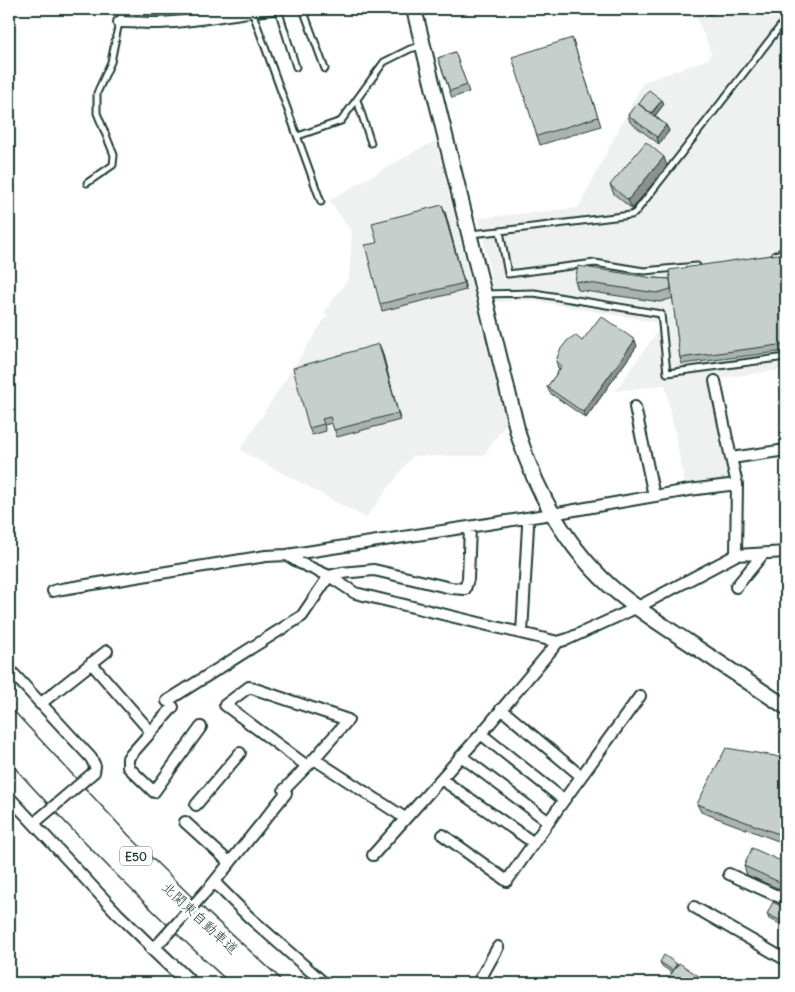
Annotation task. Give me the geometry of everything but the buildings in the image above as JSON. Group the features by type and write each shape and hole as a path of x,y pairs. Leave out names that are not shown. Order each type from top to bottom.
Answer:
{"highway":[{"name":"北関東自動車道","path":"9,721 120,842 270,983"},
{"name":"北関東自動車道","path":"9,746 109,853 190,934 245,983"}],"street":[{"path":"119,22 158,23 273,9"},
{"path":"414,9 519,437 540,491 552,514 594,570 636,608 786,707"},
{"path":"715,381 737,484 736,555"},
{"path":"635,407 654,496"},
{"path":"730,458 786,450"},
{"path":"53,591 155,573 266,556 287,555 552,514 689,490 737,484"},
{"path":"522,633 528,526 526,518"},
{"path":"201,727 154,792 128,767 128,758 151,732 170,704 302,616 329,576 374,570 451,588 465,589 468,580 470,527"},
{"path":"287,555 329,576 355,593 558,642 636,608 736,555 786,552"},
{"path":"736,587 763,554"},
{"path":"373,856 481,734 558,642"},
{"path":"40,704 107,650"},
{"path":"91,663 151,732"},
{"path":"9,669 91,758 95,766 94,772 36,821"},
{"path":"156,945 212,886 285,791 310,763 348,720 249,687 225,704 310,763 405,818"},
{"path":"443,835 507,881 640,696"},
{"path":"501,709 581,776"},
{"path":"481,734 564,800"},
{"path":"196,805 240,753"},
{"path":"461,756 549,822"},
{"path":"441,779 534,843"},
{"path":"9,797 36,821 117,913 156,945 190,983"},
{"path":"185,822 230,863"},
{"path":"729,874 786,900"},
{"path":"212,886 324,983"},
{"path":"694,907 786,960"},
{"path":"478,983 498,947"}],"lane":[{"path":"87,183 113,165 114,155 97,113 97,93 111,62 119,22 124,9"},
{"path":"278,9 296,67"},
{"path":"303,9 325,69"},
{"path":"252,11 321,202"},
{"path":"469,234 635,213 786,19"},
{"path":"298,136 342,122 384,62 410,49 423,45"},
{"path":"357,100 371,143"},
{"path":"500,231 508,274 595,262 644,271 701,265"},
{"path":"771,256 779,254 786,248"},
{"path":"484,294 534,293 661,314 667,373 786,358"}],"shaded area":[{"path":"693,9 786,9 786,369 707,380 715,399 731,479 686,487 665,385 615,391 660,328 659,323 530,300 496,302 479,218 578,208 643,82 709,59 711,52"},
{"path":"436,141 506,424 483,456 412,456 366,518 245,453 241,448 328,314 323,314 349,278 352,232 329,200"}]}
